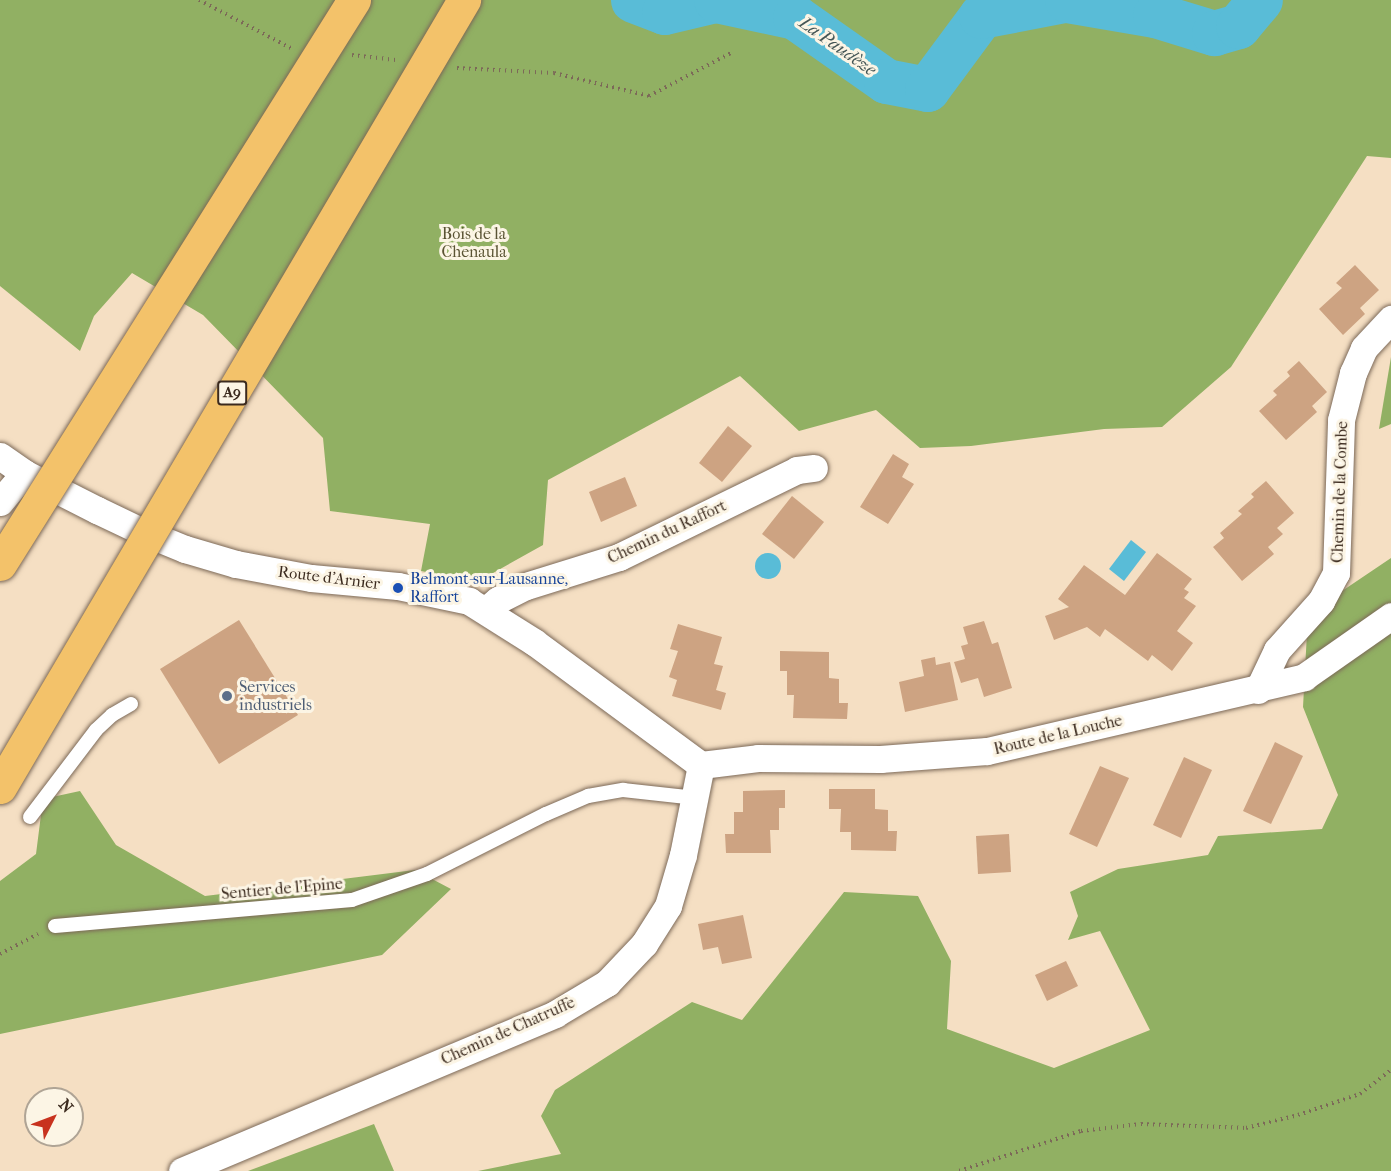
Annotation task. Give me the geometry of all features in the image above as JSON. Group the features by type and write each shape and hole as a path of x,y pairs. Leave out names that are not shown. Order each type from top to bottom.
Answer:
{"highway":[{"path":"0,564 354,0"},
{"name":"A9","path":"0,787 464,0"}],"street":[{"name":"Chemin de la Combe","path":"1258,690 1277,650 1321,602 1336,573 1341,420 1353,373 1364,348 1391,319"},
{"name":"Route d'Arnier","path":"0,456 24,473 141,531 236,564 311,578 398,586 469,601 486,610 701,765"},
{"name":"Chemin du Raffort","path":"486,610 498,600 526,586 619,557 797,470 814,468"},
{"path":"0,502 24,473"},
{"name":"Route de la Louche","path":"701,765 758,758 880,759 987,751 1258,690 1304,677 1391,616"},
{"name":"Chemin de Chatruffe","path":"182,1171 555,1014 607,983 644,944 668,906 696,798 701,765"}],"lane":[{"path":"30,817 96,730 131,704"},
{"name":"Sentier de l'Epine","path":"55,926 352,900 427,874 588,796 623,790 696,798"}],"path":[{"path":"199,0 288,47 300,49"},
{"path":"451,67 554,73 649,96 731,53"},
{"path":"346,54 405,62"},
{"path":"0,954 55,926"},
{"path":"959,1171 1081,1131 1141,1124 1246,1128 1298,1115 1360,1094 1391,1070"}],"green space":[{"name":"Bois de la Chenaula","path":"0,0 1391,0 1391,158 1367,156 1231,367 1162,427 1104,429 971,446 920,448 876,410 799,431 740,376 548,480 543,545 477,582 421,571 430,524 330,511 323,438 203,315 132,273 94,316 80,351 0,286"},
{"path":"1391,357 1391,424 1379,429"},
{"path":"1391,558 1391,1171 478,1171 561,1154 541,1116 555,1090 692,1002 742,1020 844,892 918,896 951,961 947,1029 1054,1068 1150,1030 1100,931 1068,940 1078,916 1070,892 1118,869 1208,855 1218,836 1322,829 1338,795 1303,707 1308,614"},
{"path":"80,791 116,845 205,896 415,870 451,889 382,955 0,1034 0,881 36,854 43,799"},
{"path":"374,1124 394,1171 248,1171"}],"water":[{"path":"1131,540 1146,552 1124,581 1109,569"},
{"path":"768,553 777,557 781,566 777,575 768,579 759,575 755,566 759,557"}],"building":[{"path":"1355,265 1379,290 1360,308 1365,314 1343,335 1319,309 1342,288 1336,283"},
{"path":"1299,361 1327,392 1312,406 1317,412 1286,440 1259,411 1277,395 1273,391 1290,376 1287,372"},
{"path":"728,426 752,446 722,482 699,463"},
{"path":"893,454 909,464 902,477 914,484 888,524 860,507"},
{"path":"625,477 637,506 601,522 589,492"},
{"path":"1266,481 1294,513 1277,528 1283,534 1268,547 1274,554 1242,581 1213,547 1224,538 1220,533 1242,514 1238,511 1254,497 1251,494"},
{"path":"792,496 824,522 794,559 762,534"},
{"path":"1157,553 1192,579 1184,589 1189,592 1184,598 1196,606 1177,631 1193,643 1172,671 1152,655 1148,661 1105,629 1100,637 1087,627 1054,640 1045,616 1069,607 1058,599 1084,565 1125,595"},
{"path":"239,620 298,715 219,764 160,669"},
{"path":"984,621 992,644 998,642 1012,688 984,697 978,678 961,683 954,662 965,659 961,646 968,644 963,627"},
{"path":"678,624 722,637 714,664 723,666 716,690 726,693 721,710 672,696 677,680 669,677 678,651 670,649"},
{"path":"780,651 829,652 829,678 839,679 839,703 848,703 847,719 793,718 794,695 787,695 787,671 780,671"},
{"path":"935,657 936,665 950,662 958,700 905,712 899,682 924,676 921,660"},
{"path":"1275,742 1303,756 1271,824 1243,811"},
{"path":"1184,757 1212,770 1181,838 1153,825"},
{"path":"1100,766 1129,778 1097,847 1069,834"},
{"path":"829,789 875,789 875,809 888,810 888,831 897,831 896,851 851,850 851,832 840,832 841,809 829,809"},
{"path":"785,790 785,808 779,808 779,830 770,830 771,853 726,853 725,834 734,834 734,812 743,812 743,791"},
{"path":"1009,834 1011,872 978,874 976,836"},
{"path":"743,915 752,958 722,964 718,947 703,950 698,924"},
{"path":"1066,961 1078,986 1047,1001 1035,975"}],"waterway":[{"name":"La Paudèze","path":"633,0 664,12 715,0"},
{"name":"La Paudèze","path":"716,0 795,17 886,81 927,89 981,16 1064,0"},
{"name":"La Paudèze","path":"1067,0 1155,15 1214,33 1238,26 1260,0"}],"place":[{"name":"Belmont-sur-Lausanne, Raffort","path":"398,588"},
{"name":"Services industriels","path":"227,696"}]}
